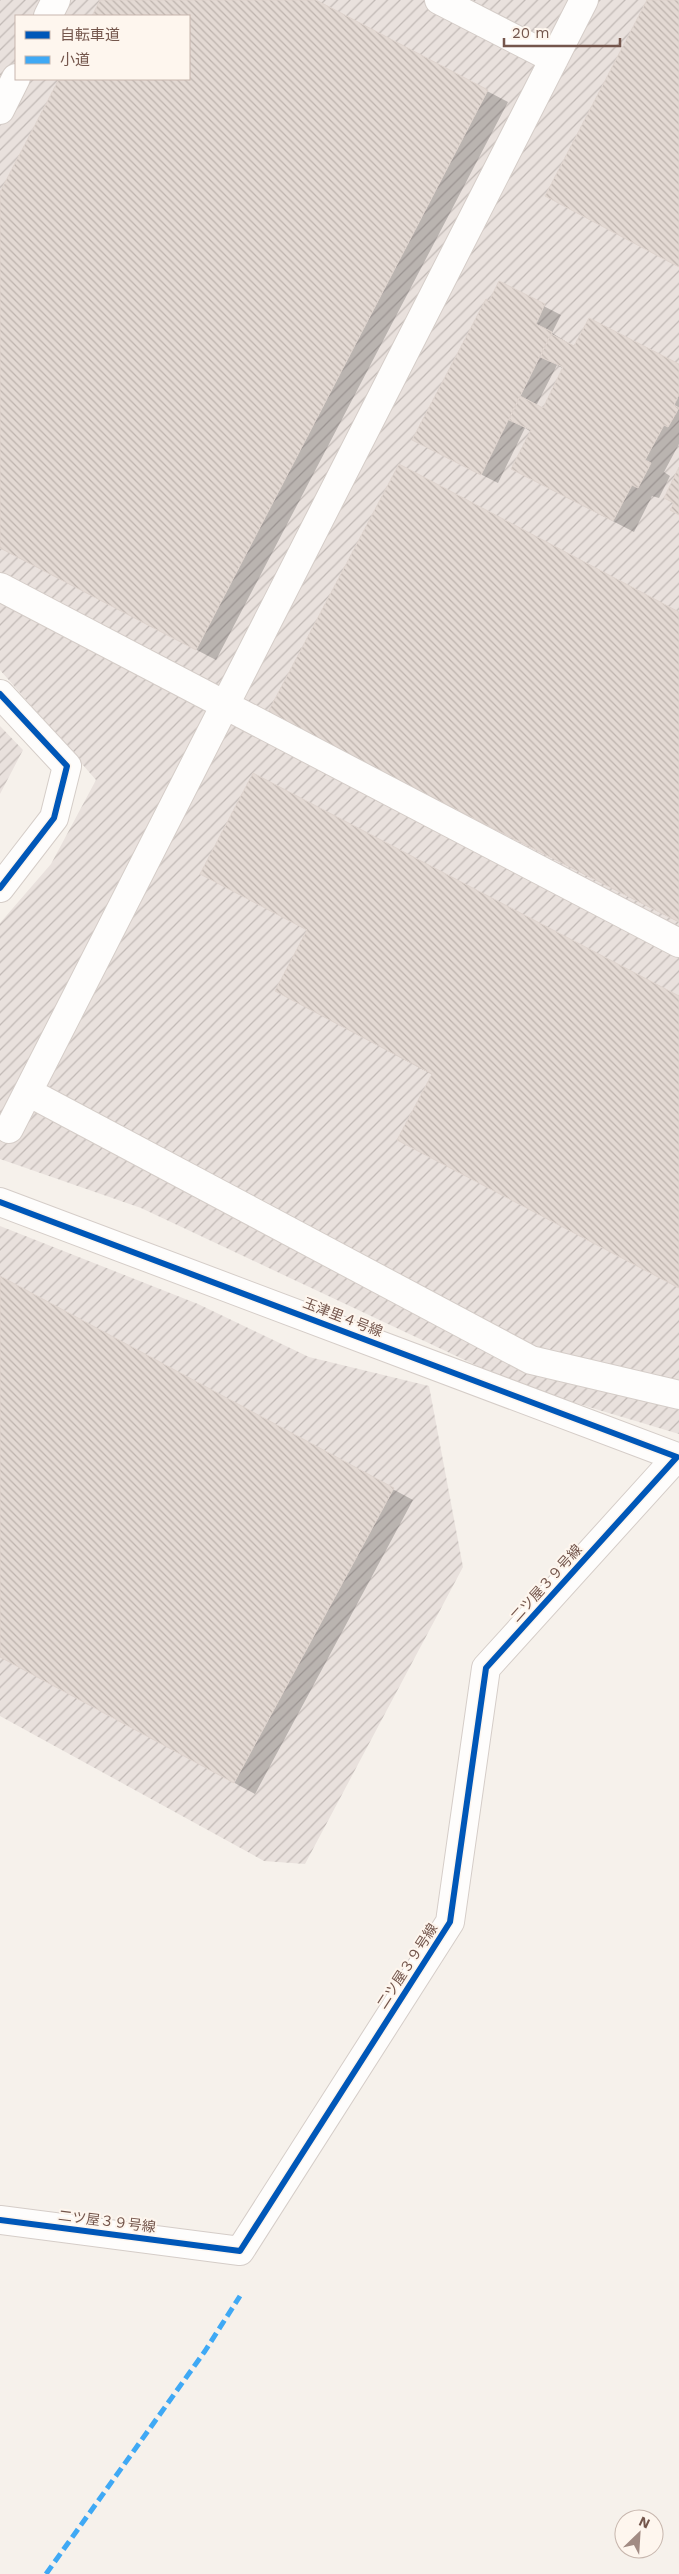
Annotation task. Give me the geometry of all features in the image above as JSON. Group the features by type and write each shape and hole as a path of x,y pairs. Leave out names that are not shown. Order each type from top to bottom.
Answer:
{"street":[{"path":"48,15 56,0"},
{"path":"439,0 554,59"},
{"path":"9,1129 584,0"},
{"path":"0,110 15,80"},
{"path":"0,587 679,943"},
{"path":"0,694 67,766 54,818 0,888"},
{"path":"28,1092 531,1360 679,1395"},
{"name":"玉津里４号線","path":"0,1202 677,1456"},
{"name":"二ツ屋３９号線","path":"0,2220 240,2251 450,1922 486,1668 677,1456"}],"shaded area":[{"path":"0,0 679,0 679,1434 522,1387 141,1208 0,1159 0,923 51,864 96,780 0,670"},
{"path":"0,726 23,750 0,794"},
{"path":"0,1226 198,1304 309,1357 429,1386 463,1567 305,1864 264,1861 0,1716"}],"building":[{"path":"100,0 316,0 488,90 196,650 0,548 0,192 58,80 190,80 190,15 92,15"},
{"path":"647,0 679,0 679,267 545,196"},
{"path":"499,281 545,304 536,324 552,332 481,475 412,440 486,299 489,301"},
{"path":"589,318 679,364 679,395 674,405 679,408 668,427 664,425 645,460 651,463 638,488 632,485 613,521 511,469 531,430 509,420 520,396 543,408 563,367 540,357 551,334 574,346"},
{"path":"399,464 679,612 679,922 267,714"},
{"path":"679,467 679,515 670,510 674,503 664,498"},
{"path":"253,773 679,996 679,1288 397,1140 432,1074 275,991 307,930 200,874"},
{"path":"0,1276 394,1488 234,1783 0,1657"}],"marked path":[{"path":"46,2574 205,2351 240,2296"}],"cycle path":[{"path":"0,694 67,766 54,818 0,888"},
{"path":"0,1202 677,1457 486,1668 450,1922 240,2251 0,2220"}]}
